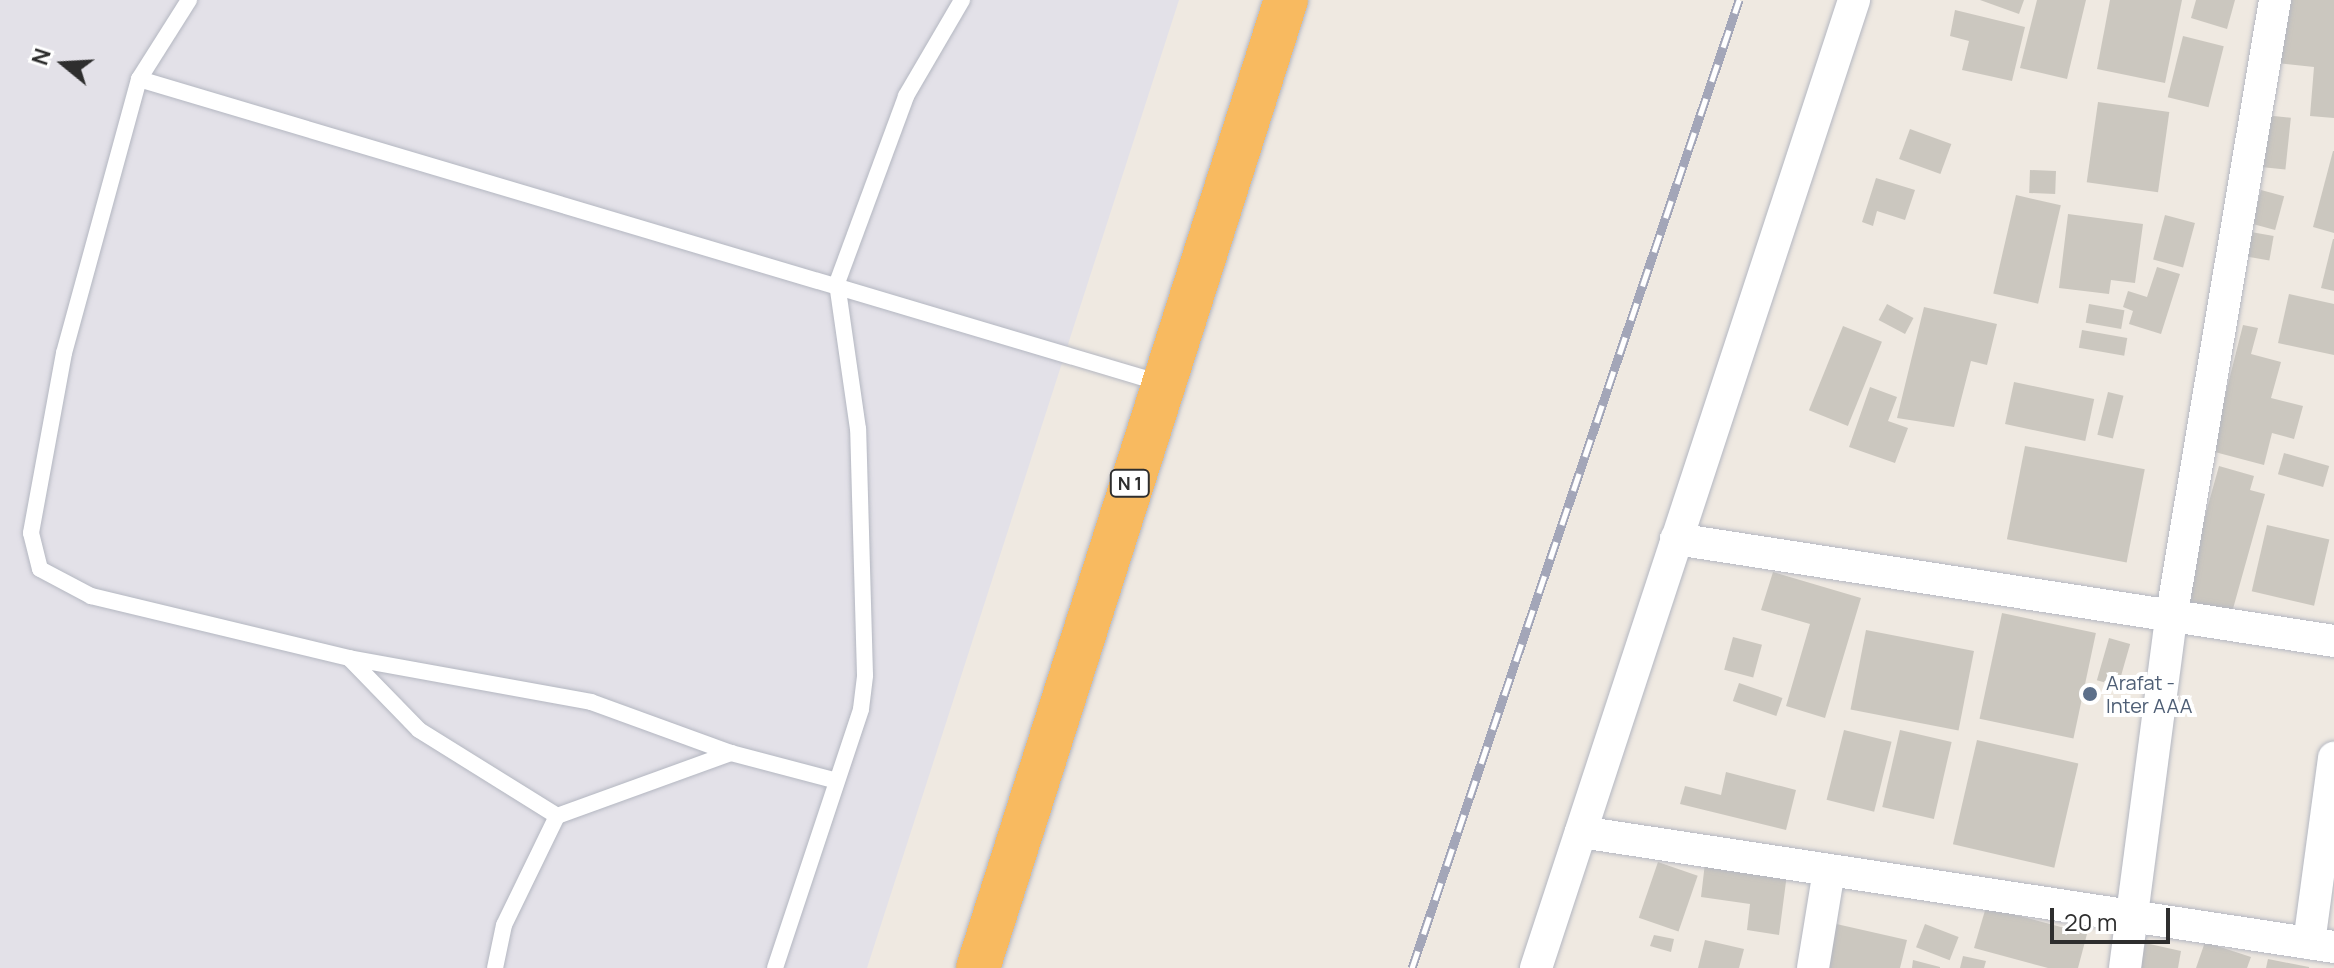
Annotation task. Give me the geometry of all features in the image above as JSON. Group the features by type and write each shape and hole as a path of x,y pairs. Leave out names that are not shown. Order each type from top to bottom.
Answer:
{"highway":[{"name":"N 1","path":"978,968 1161,383 1286,0"}],"street":[{"path":"1536,968 1854,0"},
{"path":"2125,968 2172,613 2275,0"},
{"path":"1676,539 2172,613 2334,641"},
{"path":"1581,832 2321,945 2334,758"},
{"path":"1813,968 1829,870"}],"lane":[{"path":"189,0 139,79 64,353 31,533 40,569 91,596 349,658 591,702 731,753 834,780"},
{"path":"775,968 834,780 861,709 865,675 858,429 837,283 906,96 962,0"},
{"path":"139,79 837,283 1161,383"},
{"path":"349,658 419,730 557,816"},
{"path":"495,968 504,925 557,816 731,753"}],"shaded area":[{"path":"0,0 1179,0 867,968 0,968"}],"building":[{"path":"1980,0 2024,0 2019,14"},
{"path":"2037,0 2086,0 2067,79 2020,68"},
{"path":"2110,0 2182,0 2165,83 2097,69"},
{"path":"2196,0 2235,0 2227,29 2191,18"},
{"path":"2282,0 2334,0 2334,118 2310,116 2314,67 2277,63"},
{"path":"1955,10 2025,27 2012,81 1962,70 1969,41 1950,36"},
{"path":"2183,36 2224,46 2209,107 2168,97"},
{"path":"2098,102 2169,112 2158,192 2087,182"},
{"path":"2264,115 2291,118 2285,170 2259,167"},
{"path":"1910,129 1951,144 1940,174 1899,159"},
{"path":"2334,151 2334,233 2313,227"},
{"path":"2030,170 2056,171 2055,194 2029,193"},
{"path":"1876,178 1915,190 1905,220 1877,211 1873,226 1862,222"},
{"path":"2261,190 2284,196 2275,230 2252,224"},
{"path":"2016,195 2061,205 2038,304 1993,293"},
{"path":"2068,214 2143,224 2135,283 2111,280 2109,294 2059,288"},
{"path":"2165,215 2195,223 2183,267 2153,259"},
{"path":"2251,232 2274,236 2269,261 2247,257"},
{"path":"2334,239 2334,291 2321,288"},
{"path":"2157,267 2180,274 2161,334 2129,324 2133,311 2123,307 2128,291 2147,297"},
{"path":"2289,294 2334,304 2334,355 2278,343"},
{"path":"1887,304 1913,318 1905,334 1879,320"},
{"path":"2089,304 2124,310 2121,329 2086,323"},
{"path":"1924,307 1997,324 1987,365 1971,361 1954,427 1897,418"},
{"path":"2243,325 2258,328 2251,354 2281,362 2271,398 2303,406 2294,439 2272,433 2264,465 2211,451"},
{"path":"1843,326 1882,342 1848,426 1809,410"},
{"path":"2082,330 2127,338 2124,356 2079,348"},
{"path":"2014,382 2094,399 2085,441 2005,424"},
{"path":"1870,387 1897,397 1888,421 1908,428 1895,463 1849,447"},
{"path":"2108,392 2124,396 2113,439 2097,435"},
{"path":"2025,446 2145,469 2127,563 2007,539"},
{"path":"2284,453 2329,466 2323,487 2278,474"},
{"path":"2219,466 2254,476 2250,490 2265,494 2231,616 2181,602"},
{"path":"2267,525 2329,539 2314,606 2252,591"},
{"path":"1773,572 1861,598 1825,718 1786,706 1810,624 1761,610"},
{"path":"2002,613 2096,633 2073,739 1980,719"},
{"path":"1866,630 1974,651 1959,731 1851,710"},
{"path":"1733,637 1762,645 1753,678 1724,670"},
{"path":"2109,638 2130,644 2118,686 2097,680"},
{"path":"1739,683 1782,698 1776,716 1733,701"},
{"path":"1844,730 1892,742 1874,812 1827,800"},
{"path":"1900,730 1952,742 1934,819 1882,807"},
{"path":"1977,740 2078,763 2054,868 1953,844"},
{"path":"1726,772 1796,790 1786,830 1680,804 1685,786 1721,795"},
{"path":"1658,862 1698,876 1679,931 1639,918"},
{"path":"1705,863 1787,874 1779,935 1747,930 1750,904 1701,897"},
{"path":"1986,907 2087,934 2078,968 2048,968 1974,948"},
{"path":"1832,923 1907,940 1900,968 1821,968"},
{"path":"1925,924 1959,937 1950,960 1916,947"},
{"path":"1654,935 1674,939 1671,952 1650,946"},
{"path":"1705,940 1744,949 1739,968 1698,968"},
{"path":"2205,942 2251,957 2247,968 2196,968"},
{"path":"2145,943 2181,951 2178,968 2140,968"},
{"path":"1963,956 1986,961 1984,968 1960,968"},
{"path":"2268,959 2309,967 2309,968 2266,968"},
{"path":"1913,960 1940,967 1940,968 1912,968"}],"railway":[{"path":"1412,968 1739,0"}],"place":[{"name":"Arafat - Inter AAA","path":"2090,694"}]}
